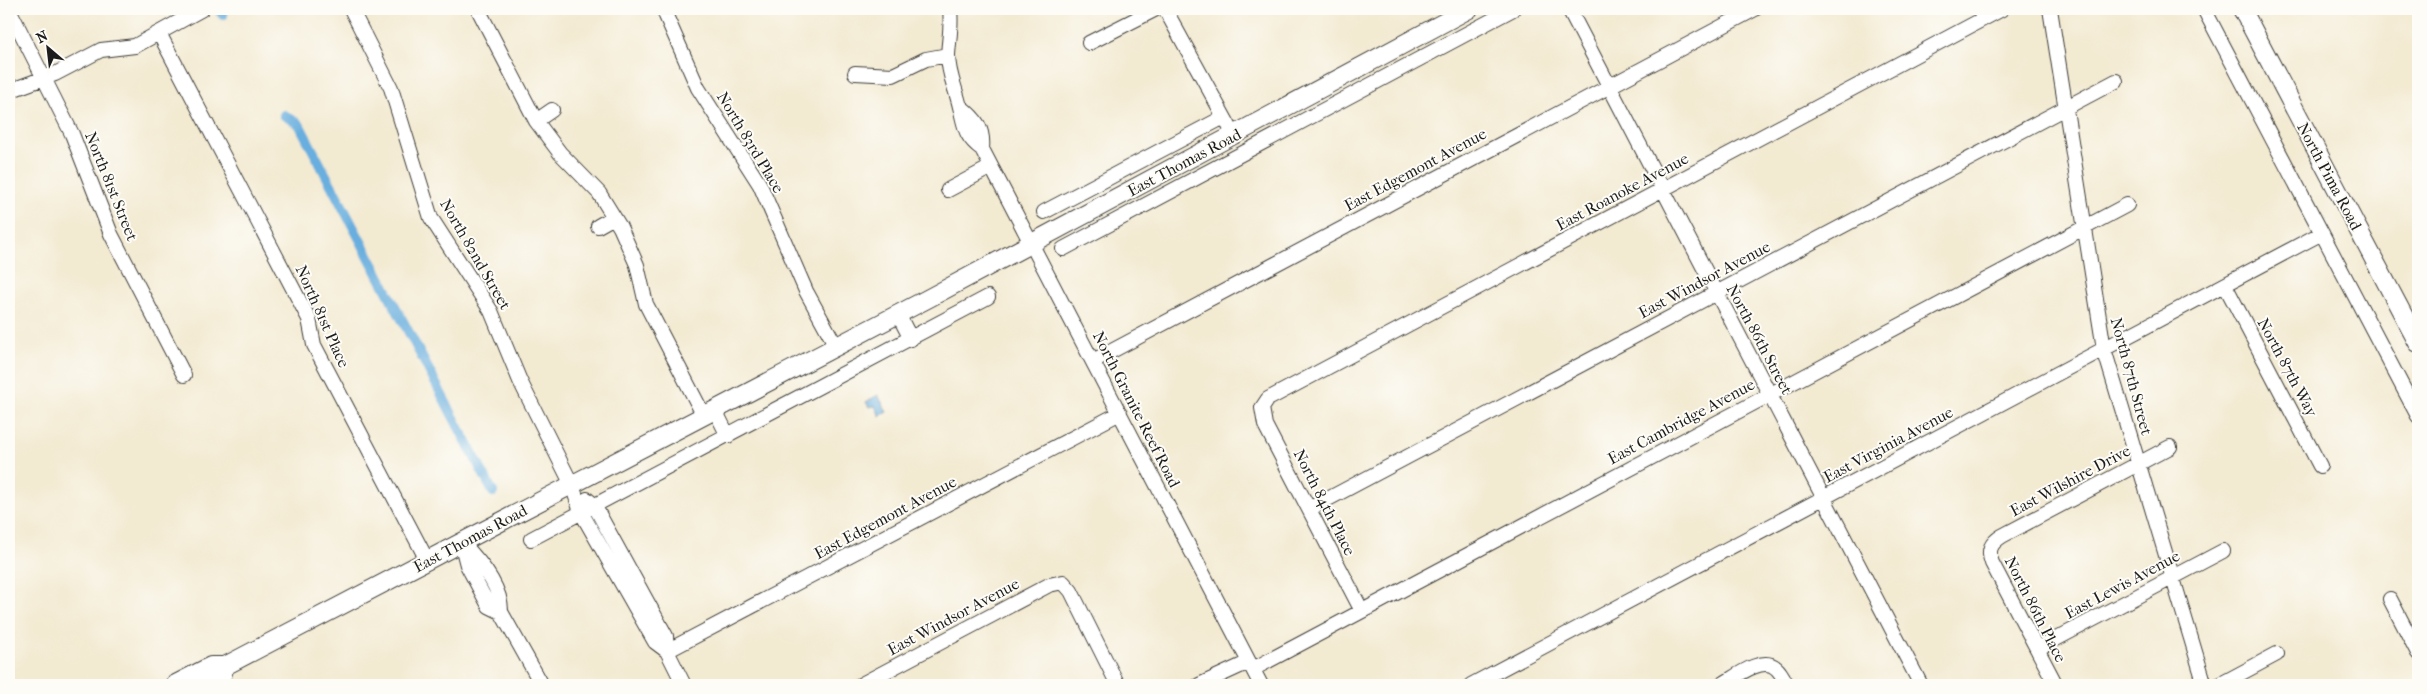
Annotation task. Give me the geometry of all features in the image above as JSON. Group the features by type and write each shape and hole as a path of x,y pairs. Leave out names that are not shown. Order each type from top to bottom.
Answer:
{"main road":[{"name":"East Thomas Road","path":"174,685 211,666 225,666 572,485 898,314 1469,9"},
{"name":"North Pima Road","path":"2242,9 2418,343"},
{"name":"East Thomas Road","path":"208,685 221,679 225,666"}],"street":[{"path":"9,91 45,78 101,50 135,46 202,9"},
{"name":"North 82nd Street","path":"351,9 391,88 432,218 491,310 520,381 572,485 581,512 655,642 667,651"},
{"path":"478,9 536,121 560,153 583,174 599,193 614,217 635,260 646,304 709,413 728,436"},
{"name":"North 83rd Place","path":"663,9 698,88 760,185 806,291 836,346"},
{"name":"North Granite Reef Road","path":"950,9 952,28 948,55 951,78 965,130 972,142 982,149 1261,685"},
{"path":"1089,43 1156,9"},
{"path":"1165,9 1234,135"},
{"name":"East Thomas Road","path":"1063,248 1512,9"},
{"name":"North 86th Street","path":"1569,9 1921,685"},
{"name":"East Edgemont Avenue","path":"1093,361 1754,9"},
{"name":"East Roanoke Avenue","path":"1262,408 1272,396 2002,9"},
{"name":"North 87th Street","path":"2050,9 2104,349 2205,685"},
{"path":"2204,9 2418,416"},
{"name":"North 81st Street","path":"9,10 45,78 82,156 105,220 184,375"},
{"name":"North 81st Place","path":"159,33 309,319 314,346 427,560"},
{"path":"855,73 893,75 926,60 948,55"},
{"name":"East Windsor Avenue","path":"1309,509 2116,81"},
{"path":"536,121 552,110"},
{"name":"East Thomas Road","path":"1044,212 1224,116"},
{"path":"948,190 991,167"},
{"name":"East Cambridge Avenue","path":"1199,685 1251,666 1362,611 2127,205"},
{"path":"598,226 614,217"},
{"name":"East Virginia Avenue","path":"1471,685 2322,233"},
{"name":"North 87th Way","path":"2224,285 2320,466"},
{"name":"East Thomas Road","path":"531,539 988,297"},
{"path":"898,314 911,339"},
{"name":"North 84th Place","path":"1262,408 1265,425 1362,611"},
{"name":"East Edgemont Avenue","path":"667,651 1120,413"},
{"name":"East Wilshire Drive","path":"1990,548 2002,536 2170,448"},
{"name":"North 82nd Street","path":"572,485 594,506 666,636 667,651 684,685"},
{"path":"461,542 467,565 490,606 501,612 542,685"},
{"name":"North 86th Place","path":"1990,548 1992,563 2056,685"},
{"name":"East Lewis Avenue","path":"2037,649 2223,551"},
{"name":"East Windsor Avenue","path":"860,685 1049,585 1064,582 1071,591 1118,685"},
{"path":"2390,599 2418,653"},
{"path":"2219,685 2277,654"},
{"path":"1721,685 1757,666 1770,664 1777,669 1787,685"}],"water":[{"path":"878,395 887,412 880,416 875,406 869,407 866,402"}],"waterway":[{"path":"218,9 223,15"},
{"path":"284,115 299,124 493,492"}]}
